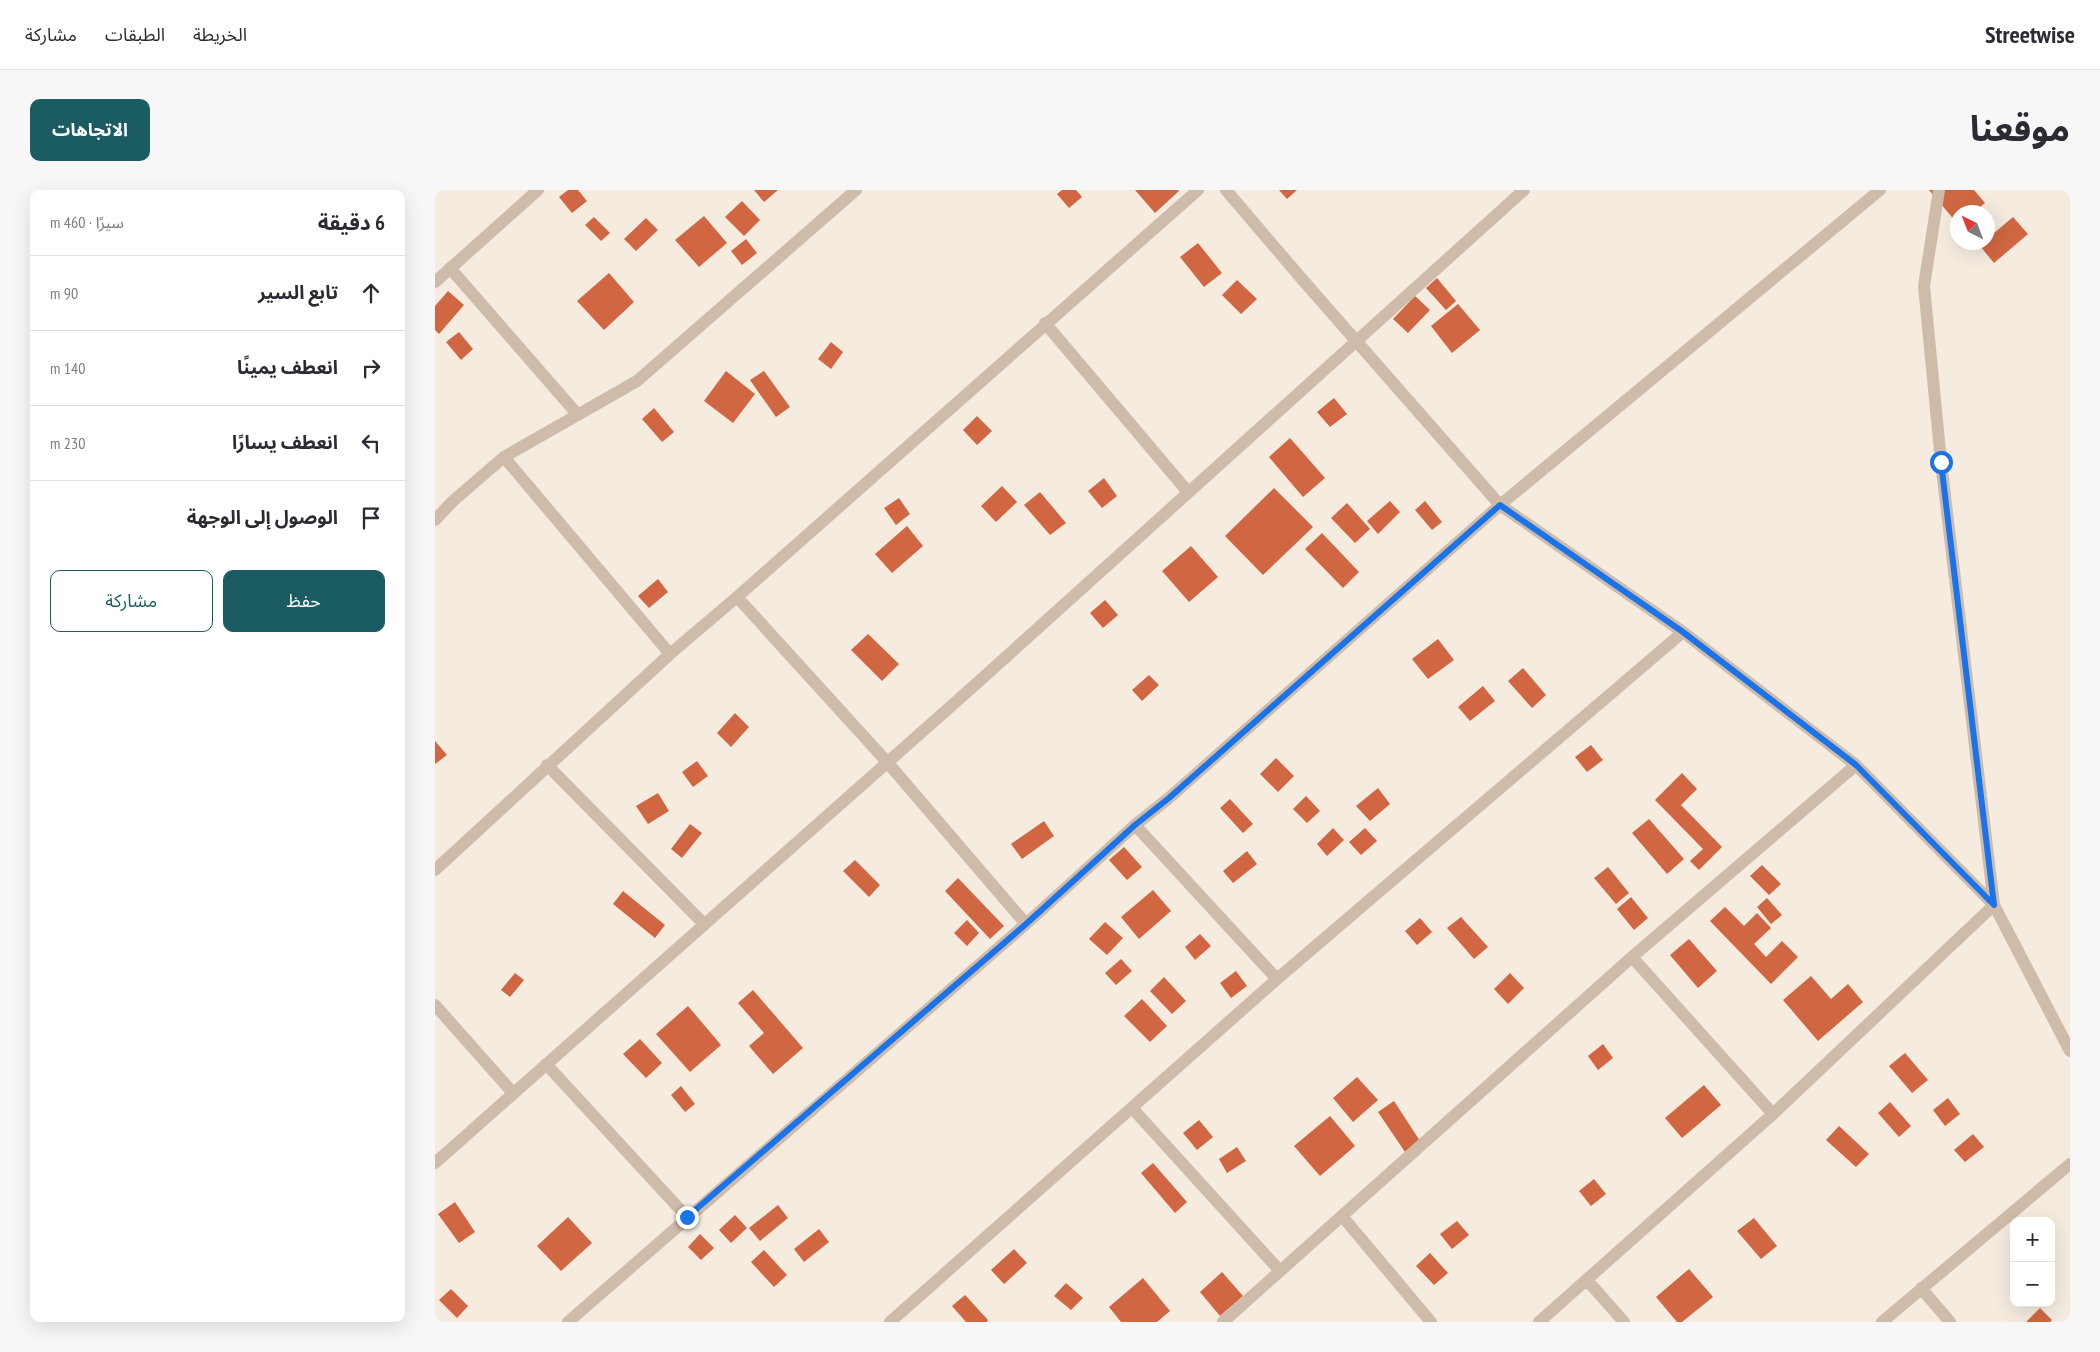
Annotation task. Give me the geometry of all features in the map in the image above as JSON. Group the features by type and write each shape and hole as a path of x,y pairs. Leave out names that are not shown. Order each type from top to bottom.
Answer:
{"street":[{"path":"435,282 538,190"},
{"path":"435,520 453,501 504,457 637,381 856,190"},
{"path":"435,870 547,765 670,654 1198,190"},
{"path":"1226,190 1500,505 1683,632 1856,765 1994,905 2070,1051"},
{"path":"435,1163 888,763 1524,190"},
{"path":"568,1322 1026,924 1135,825 1169,798 1500,505 1880,190"},
{"path":"1939,190 1924,286 1941,462 1994,905"},
{"path":"450,268 578,415"},
{"path":"1045,323 1188,492"},
{"path":"504,457 670,654"},
{"path":"737,597 888,763 1026,924"},
{"path":"890,1322 1277,979 1683,632"},
{"path":"547,765 704,924"},
{"path":"1223,1322 1632,957 1856,765"},
{"path":"1135,825 1277,979"},
{"path":"1539,1322 1773,1114 1994,905"},
{"path":"1632,957 1773,1114"},
{"path":"435,1005 513,1093"},
{"path":"545,1064 687,1217"},
{"path":"1131,1108 1280,1271"},
{"path":"1882,1322 2070,1164"},
{"path":"1342,1216 1431,1322"},
{"path":"1587,1280 1624,1322"},
{"path":"1921,1288 1949,1322"}],"building":[{"path":"568,190 578,190 587,201 572,213 559,197"},
{"path":"754,190 778,190 764,202"},
{"path":"1062,190 1076,190 1082,197 1069,208 1057,194"},
{"path":"1135,190 1178,190 1179,191 1155,213"},
{"path":"1279,190 1297,190 1287,199"},
{"path":"1929,190 1974,190 1985,203 1983,205 1950,205 1950,215"},
{"path":"742,201 760,220 744,236 725,217"},
{"path":"704,216 727,243 699,267 675,240"},
{"path":"594,217 610,233 601,241 585,225"},
{"path":"2013,217 2028,234 1994,263 1983,250 1995,250 1995,232"},
{"path":"646,218 658,230 636,251 624,239"},
{"path":"746,239 757,253 742,265 731,251"},
{"path":"1198,243 1222,273 1204,287 1180,257"},
{"path":"609,273 634,302 604,330 577,301"},
{"path":"1437,278 1456,301 1446,310 1426,288"},
{"path":"1237,280 1257,299 1241,314 1222,295"},
{"path":"448,291 464,305 439,334 435,330 435,306"},
{"path":"1415,296 1430,310 1408,333 1393,319"},
{"path":"1458,304 1480,330 1452,353 1431,326"},
{"path":"459,332 473,349 461,360 446,342"},
{"path":"831,342 843,352 831,369 818,359"},
{"path":"726,371 755,394 733,423 704,401"},
{"path":"764,371 790,407 776,417 750,380"},
{"path":"1334,398 1347,414 1330,427 1317,412"},
{"path":"654,408 674,432 662,442 642,419"},
{"path":"977,416 992,431 977,445 963,430"},
{"path":"1290,438 1325,478 1303,497 1269,457"},
{"path":"1104,478 1117,496 1102,508 1088,491"},
{"path":"1002,486 1017,502 996,522 981,506"},
{"path":"1274,488 1313,527 1263,575 1225,536"},
{"path":"1040,492 1066,523 1050,535 1024,505"},
{"path":"899,498 910,514 896,525 884,508"},
{"path":"1390,501 1400,512 1378,534 1367,521"},
{"path":"1425,501 1442,522 1432,530 1415,510"},
{"path":"1347,503 1370,529 1355,543 1331,518"},
{"path":"907,526 923,546 892,573 875,554"},
{"path":"1322,533 1359,572 1343,588 1305,549"},
{"path":"1191,546 1218,577 1189,602 1162,571"},
{"path":"658,579 668,592 649,608 638,596"},
{"path":"1105,600 1118,615 1103,628 1090,613"},
{"path":"868,634 899,664 882,681 851,650"},
{"path":"1438,639 1454,660 1428,679 1412,659"},
{"path":"1523,668 1546,695 1532,708 1508,681"},
{"path":"1149,675 1159,685 1142,701 1132,690"},
{"path":"1483,686 1495,701 1470,721 1458,707"},
{"path":"735,713 749,727 731,747 717,733"},
{"path":"435,741 447,755 435,764"},
{"path":"1591,745 1603,760 1587,772 1575,757"},
{"path":"1276,758 1294,776 1278,792 1260,774"},
{"path":"697,761 708,776 693,787 682,772"},
{"path":"1682,773 1697,789 1681,805 1722,847 1699,870 1690,861 1703,849 1655,800"},
{"path":"1378,788 1390,804 1370,821 1356,806"},
{"path":"658,793 669,811 648,824 636,806"},
{"path":"1306,796 1320,811 1307,823 1293,809"},
{"path":"1230,799 1253,824 1243,833 1220,808"},
{"path":"1649,819 1684,859 1667,874 1632,833"},
{"path":"1044,821 1054,836 1022,859 1011,844"},
{"path":"690,824 702,833 682,858 671,849"},
{"path":"1333,828 1344,840 1327,856 1317,844"},
{"path":"1365,828 1377,841 1361,855 1349,842"},
{"path":"1124,847 1142,867 1127,880 1109,860"},
{"path":"1247,851 1257,864 1233,883 1223,871"},
{"path":"855,860 880,885 869,897 843,871"},
{"path":"1762,865 1781,884 1769,895 1750,876"},
{"path":"1608,867 1629,893 1616,904 1594,878"},
{"path":"958,878 1004,926 990,939 945,891"},
{"path":"1153,890 1171,911 1139,939 1121,917"},
{"path":"623,891 665,925 655,938 613,904"},
{"path":"1631,897 1648,918 1634,930 1617,909"},
{"path":"1767,898 1782,915 1771,924 1757,907"},
{"path":"1725,907 1744,926 1757,913 1771,928 1754,944 1766,957 1782,941 1798,957 1771,984 1710,921"},
{"path":"1461,917 1488,947 1474,959 1447,928"},
{"path":"1420,918 1432,932 1417,945 1405,931"},
{"path":"967,920 979,933 967,946 954,933"},
{"path":"1105,922 1123,938 1107,955 1089,939"},
{"path":"1200,934 1211,946 1195,960 1185,947"},
{"path":"1689,939 1717,971 1698,988 1670,955"},
{"path":"1121,959 1132,971 1116,985 1105,973"},
{"path":"1236,971 1247,986 1231,998 1220,983"},
{"path":"515,973 524,980 510,997 501,990"},
{"path":"1510,973 1524,988 1508,1004 1494,989"},
{"path":"1811,976 1831,999 1848,984 1863,1002 1818,1041 1783,1000"},
{"path":"1164,977 1186,1001 1172,1014 1150,991"},
{"path":"753,990 803,1048 773,1074 749,1046 764,1033 738,1003"},
{"path":"1142,999 1167,1026 1150,1042 1124,1016"},
{"path":"688,1006 721,1045 690,1072 656,1034"},
{"path":"640,1039 662,1063 646,1078 623,1054"},
{"path":"1603,1044 1613,1058 1598,1070 1588,1056"},
{"path":"1905,1053 1928,1080 1912,1093 1889,1066"},
{"path":"1357,1077 1378,1100 1353,1122 1333,1098"},
{"path":"1704,1085 1721,1105 1682,1138 1665,1118"},
{"path":"681,1086 695,1104 685,1112 671,1095"},
{"path":"1948,1098 1960,1114 1945,1126 1933,1110"},
{"path":"1394,1101 1420,1141 1405,1152 1378,1112"},
{"path":"1890,1102 1911,1126 1899,1137 1878,1113"},
{"path":"1330,1116 1355,1146 1320,1176 1294,1146"},
{"path":"1199,1120 1213,1137 1197,1150 1183,1133"},
{"path":"1839,1126 1869,1154 1856,1167 1826,1140"},
{"path":"1973,1134 1984,1147 1965,1162 1954,1150"},
{"path":"1237,1147 1246,1161 1227,1173 1219,1159"},
{"path":"1153,1163 1187,1202 1175,1213 1141,1173"},
{"path":"1594,1179 1606,1194 1591,1206 1579,1191"},
{"path":"455,1202 475,1232 459,1243 438,1214"},
{"path":"778,1205 788,1218 760,1241 749,1228"},
{"path":"735,1215 747,1228 731,1243 719,1230"},
{"path":"568,1217 592,1243 561,1271 537,1246"},
{"path":"1754,1218 1777,1246 1761,1259 1737,1231"},
{"path":"1457,1221 1469,1235 1452,1249 1440,1234"},
{"path":"819,1229 829,1242 804,1262 794,1249"},
{"path":"700,1234 714,1248 701,1260 688,1247"},
{"path":"1014,1249 1027,1263 1004,1284 991,1270"},
{"path":"764,1250 787,1275 774,1287 751,1262"},
{"path":"1430,1253 1448,1273 1434,1285 1416,1266"},
{"path":"1689,1269 1713,1297 1682,1322 1677,1322 1656,1297"},
{"path":"1222,1272 1243,1296 1220,1316 1200,1292"},
{"path":"1143,1278 1170,1311 1157,1322 1121,1322 1109,1307"},
{"path":"1066,1283 1083,1298 1071,1310 1054,1296"},
{"path":"451,1289 468,1306 457,1318 439,1300"},
{"path":"965,1295 988,1320 987,1322 966,1322 952,1306"},
{"path":"2040,1308 2052,1320 2050,1322 2026,1322"}],"route":[{"path":"687,1217 1026,924 1135,825 1169,798 1500,505 1683,632 1856,765 1994,905 1941,462"}]}
